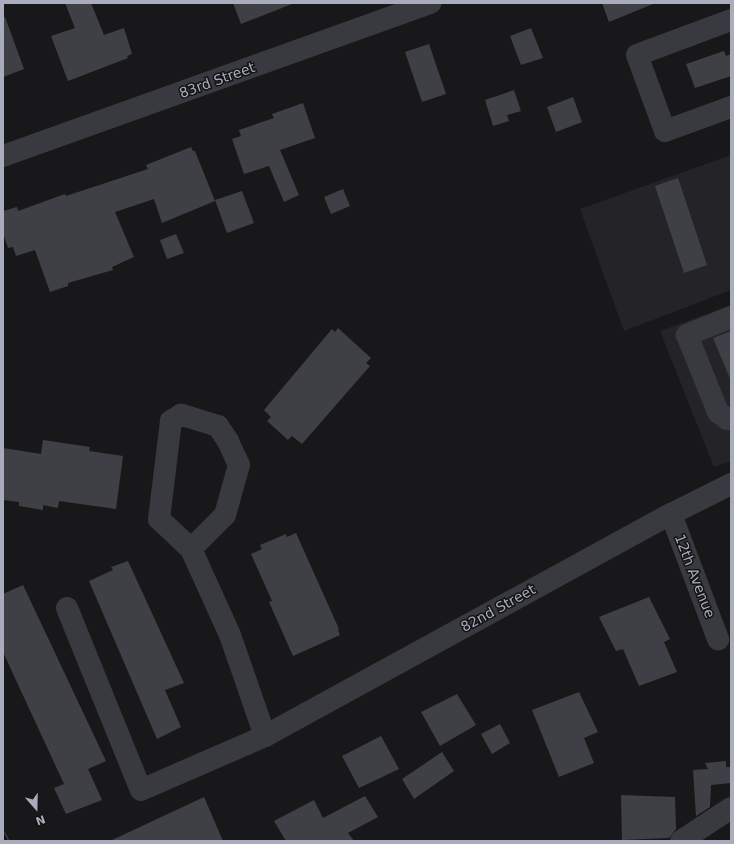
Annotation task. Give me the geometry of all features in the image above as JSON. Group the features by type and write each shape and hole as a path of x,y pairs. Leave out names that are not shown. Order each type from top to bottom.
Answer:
{"street":[{"name":"83rd Street","path":"3,156 430,3"},
{"path":"731,20 637,55 665,131 731,107"},
{"path":"731,317 687,335 718,412 727,419 731,419"},
{"path":"191,549 225,515 239,465 228,441 218,426 181,415 171,421 160,519 191,549 230,635 266,736"},
{"name":"82nd Street","path":"67,608 141,790 266,736 671,514 731,484"},
{"name":"12th Avenue","path":"671,514 718,639"},
{"path":"681,841 731,808"}],"shaded area":[{"path":"731,155 731,290 624,331 580,209"},
{"path":"731,305 731,461 714,467 660,331"}],"building":[{"path":"65,3 91,3 104,35 124,28 132,54 127,56 128,58 68,81 51,36 75,28"},
{"path":"233,3 292,3 292,4 241,24"},
{"path":"602,3 653,3 653,4 609,22"},
{"path":"3,17 5,17 24,69 3,77"},
{"path":"531,28 543,58 521,65 510,36"},
{"path":"429,44 446,94 422,102 405,52"},
{"path":"724,51 726,56 731,54 731,76 695,88 686,64"},
{"path":"514,90 521,111 507,115 509,121 493,126 485,100"},
{"path":"573,97 582,122 556,132 547,107"},
{"path":"303,103 315,138 280,150 299,195 284,202 269,166 244,174 232,139 241,136 239,130 274,118 272,114"},
{"path":"191,147 193,151 195,151 215,201 162,223 154,199 115,212 134,257 112,267 113,270 68,283 68,286 50,292 35,250 16,256 13,247 8,248 3,233 3,211 17,207 18,211 65,194 66,196 148,169 146,165"},
{"path":"678,178 707,265 684,273 655,186"},
{"path":"343,189 350,206 331,214 324,197"},
{"path":"242,191 254,223 227,233 215,200"},
{"path":"176,234 184,253 167,259 160,240"},
{"path":"338,328 371,358 366,363 370,366 302,444 292,436 288,440 267,421 271,417 264,410 332,329 335,332"},
{"path":"731,331 731,381 713,338"},
{"path":"43,440 90,447 89,451 123,456 116,509 59,501 58,508 43,505 43,510 19,506 19,502 3,500 3,448 41,454"},
{"path":"296,533 339,629 340,635 293,656 269,602 272,601 251,554 262,549 260,545 286,534 287,537"},
{"path":"128,561 184,683 165,690 181,727 157,739 89,581 113,570 111,567"},
{"path":"23,585 106,761 88,769 102,800 66,814 54,788 64,784 3,652 3,594"},
{"path":"649,597 670,639 664,642 677,672 639,686 623,649 616,651 599,617"},
{"path":"579,692 598,732 584,738 594,763 559,777 532,710"},
{"path":"457,694 476,725 440,746 421,712"},
{"path":"500,724 510,743 492,754 481,734"},
{"path":"381,736 399,769 359,788 342,756"},
{"path":"442,752 454,771 414,799 402,779"},
{"path":"726,761 726,767 731,767 731,783 711,785 710,807 696,816 693,770 708,769 705,763"},
{"path":"621,795 675,797 676,829 669,838 622,840"},
{"path":"365,796 378,817 348,833 354,841 286,841 274,821 314,800 323,818"},
{"path":"204,797 223,841 110,841"}],"railway":[{"path":"3,833 7,841"}]}
